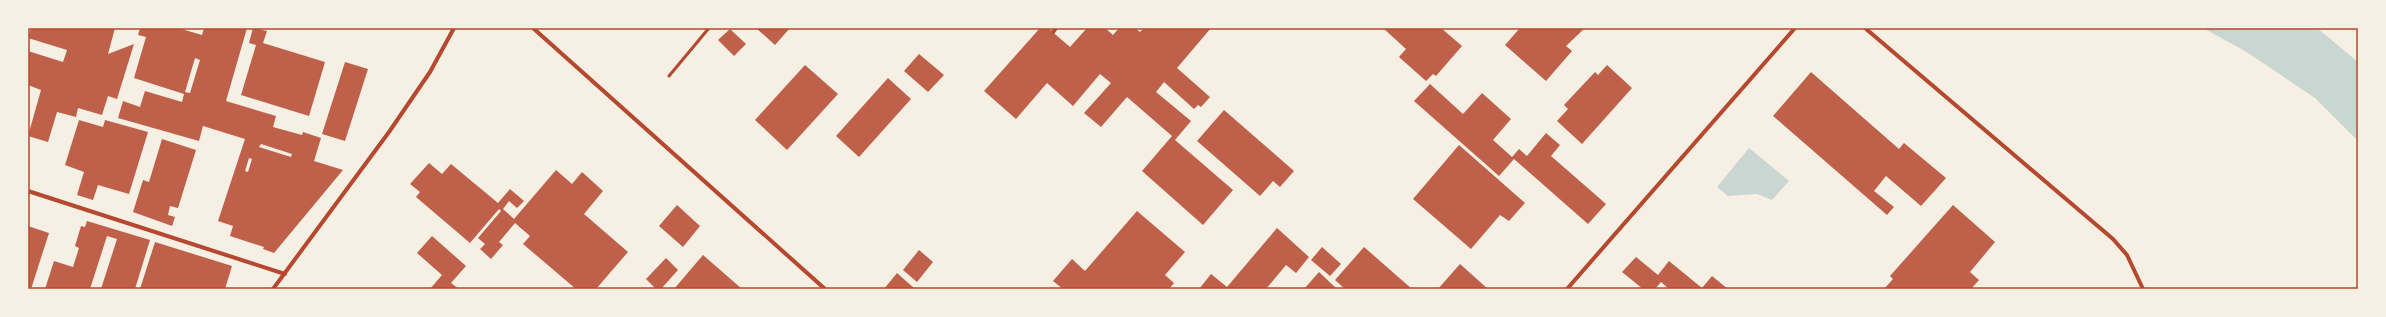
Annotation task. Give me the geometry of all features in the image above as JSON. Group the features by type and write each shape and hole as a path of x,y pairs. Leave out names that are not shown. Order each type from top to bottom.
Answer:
{"street":[{"path":"273,289 390,132 430,72 454,28"},
{"path":"533,28 825,289"},
{"path":"1567,289 1795,28"},
{"path":"1865,28 2113,238 2127,255 2143,289"},
{"path":"28,191 285,274"}],"lane":[{"path":"669,76 709,28"}],"shaded area":[{"path":"2203,28 2317,28 2358,62 2358,141 2315,98 2245,51"},
{"path":"1749,148 1789,181 1772,200 1757,194 1728,196 1717,187"}],"building":[{"path":"31,28 115,28 108,54 134,44 117,99 108,96 102,115 78,108 76,117 57,112 48,142 28,136 41,90 28,85 28,51 63,62 67,50 28,38"},
{"path":"140,28 178,28 202,35 204,28 247,28 226,101 276,116 273,127 302,135 303,132 321,138 314,161 343,170 274,253 263,249 264,247 230,236 233,226 218,221 245,139 203,126 199,141 118,118 123,101 140,107 145,91 182,102 184,94 134,78 146,37 138,35","holes":["195,58 200,60 190,93 185,92","261,144 292,154 291,157 259,147","249,158 252,159 248,172 245,171"]},
{"path":"253,28 267,31 263,43 325,62 309,116 241,95 256,45 249,43"},
{"path":"756,28 790,28 775,45"},
{"path":"1040,28 1048,28 1070,47 1087,28 1105,28 1113,35 1119,28 1135,28 1140,32 1144,28 1211,28 1177,68 1210,97 1201,107 1198,105 1194,109 1164,82 1156,92 1191,121 1175,140 1233,190 1203,225 1142,171 1172,136 1127,97 1101,127 1084,113 1111,83 1100,74 1073,106 1047,83 1016,119 984,91"},
{"path":"1383,28 1441,28 1462,46 1436,76 1433,74 1426,81 1399,57 1406,49"},
{"path":"1520,28 1585,28 1566,46 1572,51 1546,81 1505,45"},
{"path":"730,29 746,44 734,56 718,40"},
{"path":"919,54 944,75 928,92 904,71"},
{"path":"345,62 368,69 345,141 322,134"},
{"path":"805,65 838,94 787,150 755,120"},
{"path":"1607,65 1632,88 1582,144 1557,121 1568,109 1564,105 1595,72 1598,75"},
{"path":"1811,72 1899,149 1904,143 1946,178 1921,206 1886,176 1874,191 1894,207 1887,215 1773,116"},
{"path":"888,78 911,99 859,157 836,136"},
{"path":"1430,84 1463,114 1482,93 1511,119 1493,140 1512,157 1519,149 1527,156 1546,133 1560,145 1551,156 1606,204 1588,224 1514,159 1499,176 1414,101"},
{"path":"1224,110 1294,171 1280,187 1273,181 1260,196 1197,141"},
{"path":"79,120 103,127 105,120 148,132 129,194 98,185 93,200 77,195 84,172 65,165"},
{"path":"162,139 196,150 178,208 170,206 168,215 175,217 172,226 133,212 143,180 149,182"},
{"path":"1459,145 1525,203 1509,221 1500,215 1471,249 1413,199"},
{"path":"429,163 442,174 451,164 498,203 510,189 524,201 517,208 509,201 503,209 514,219 556,170 572,184 582,172 603,191 584,214 628,252 596,289 576,289 523,244 530,236 515,223 499,242 503,245 491,259 480,249 485,244 478,238 501,211 499,209 470,243 416,197 420,192 410,184"},
{"path":"677,205 700,226 683,247 659,226"},
{"path":"1953,205 1995,242 1970,272 1979,280 1971,289 1884,289 1893,279 1890,276"},
{"path":"1137,211 1185,252 1165,275 1174,283 1169,289 1063,289 1053,281 1072,259 1085,271"},
{"path":"87,221 150,240 135,289 101,289 117,239 107,236 90,289 45,289 54,261 73,267 79,248 75,246 81,226 85,227"},
{"path":"28,226 49,233 31,289 28,289"},
{"path":"1277,228 1309,257 1296,273 1286,265 1266,289 1199,289 1211,274 1227,287"},
{"path":"432,236 466,266 451,283 459,289 430,289 442,275 417,253"},
{"path":"155,242 232,266 225,289 140,289"},
{"path":"1322,247 1341,264 1330,276 1311,260"},
{"path":"1364,247 1412,289 1345,289 1335,280"},
{"path":"919,250 933,262 917,282 903,270"},
{"path":"703,255 742,289 674,289"},
{"path":"1636,257 1658,275 1669,261 1702,288 1712,276 1728,289 1669,289 1661,282 1655,289 1643,289 1622,272"},
{"path":"666,258 678,270 661,289 656,289 646,279"},
{"path":"1460,264 1488,289 1438,289"},
{"path":"1319,272 1337,289 1304,289"},
{"path":"897,273 915,289 884,289"}]}
